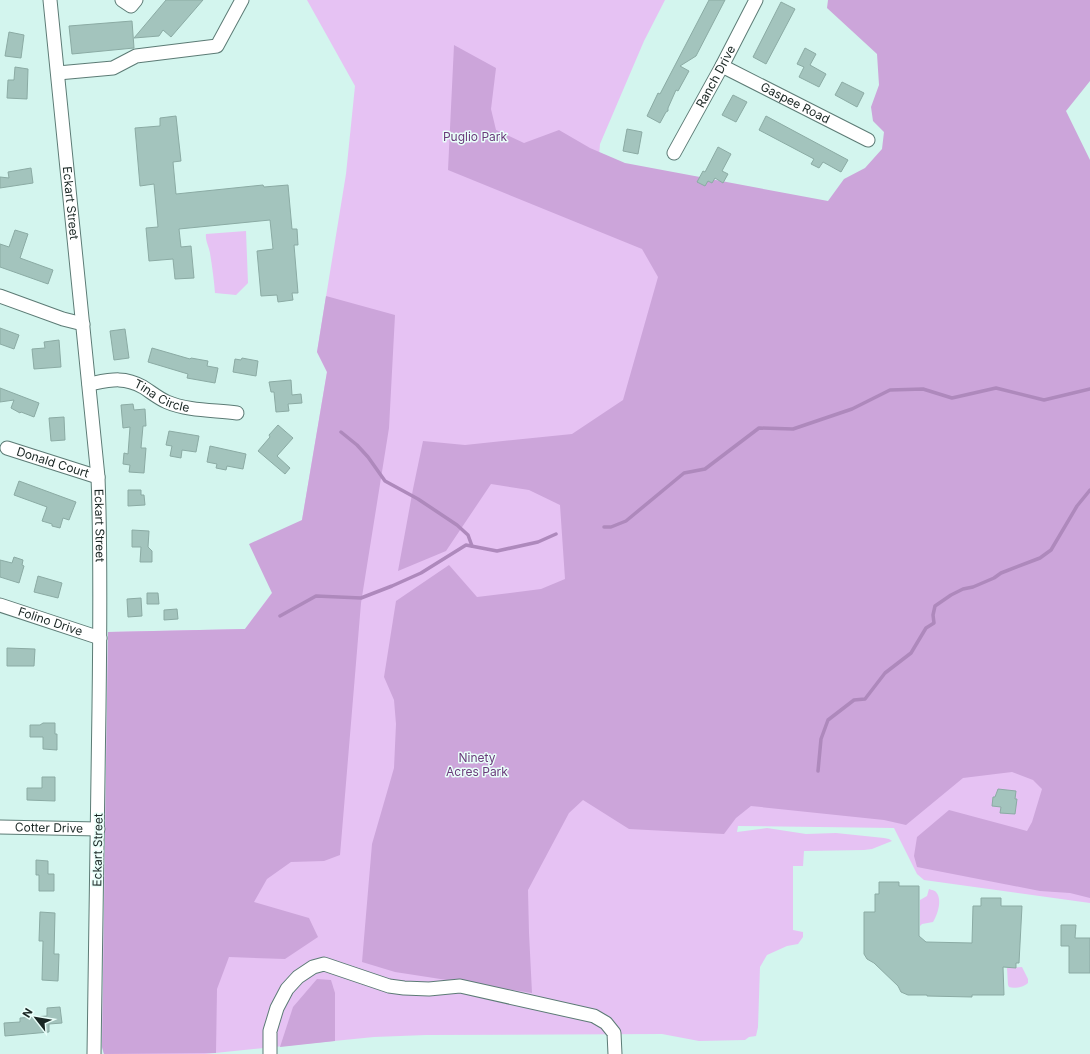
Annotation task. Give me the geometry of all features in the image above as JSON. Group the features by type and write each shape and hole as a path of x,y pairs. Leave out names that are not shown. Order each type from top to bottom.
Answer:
{"street":[{"name":"Eckart Street","path":"50,0 98,477 100,521 98,829 94,1054"},
{"path":"58,73 113,68 136,56 217,46 242,0"},
{"name":"Ranch Drive","path":"674,153 722,66 756,0"},
{"name":"Gaspee Road","path":"722,66 868,140"},
{"path":"0,296 63,319 83,324"},
{"name":"Tina Circle","path":"89,384 117,379 124,380 142,386 166,402 180,406 237,412"},
{"name":"Donald Court","path":"7,448 98,477"},
{"name":"Folino Drive","path":"0,606 100,638"},
{"name":"Cotter Drive","path":"0,827 98,829"},
{"path":"270,1054 270,1031 277,1008 288,989 298,977 313,967 324,964 389,986 429,989 460,986 594,1016 606,1023 614,1033 615,1054"}],"green space":[{"name":"Ninety Acres Park","path":"307,0 665,0 644,41 600,144 597,180 865,217 1090,0 1063,111 1090,166 1090,903 924,880 917,874 894,828 738,826 737,832 767,828 806,834 836,833 884,838 892,841 872,849 864,850 804,851 803,866 793,866 793,930 803,932 803,937 798,944 787,946 767,955 760,967 758,1027 756,1036 749,1037 745,1040 699,1041 662,1034 426,1035 374,1037 205,1054 104,1054 102,1047 108,632 245,629 272,593 302,520 327,372 317,352 346,174 355,86"},
{"name":"Ninety Acres Park","path":"828,0 1090,0 1090,81 1066,111 1090,160 1090,898 1070,893 1040,891 917,867 914,856 917,837 949,810 1027,831 1032,822 1042,789 1033,780 1012,772 963,778 906,825 884,820 751,806 736,818 724,834 629,829 583,800 569,813 528,890 532,993 395,972 362,962 372,844 394,768 396,724 394,700 384,677 396,601 449,565 477,597 541,589 565,579 560,505 529,490 491,484 446,551 398,571 423,441 465,445 572,434 623,400 658,277 642,249 448,170 454,45 496,68 491,109 496,130 524,143 559,130 590,148 625,163 828,201 844,179 865,168 882,149 884,132 873,121 871,107 879,85 877,54 827,8"},
{"path":"246,231 248,283 236,295 215,293 210,251 206,234"},
{"path":"326,296 395,315 389,428 361,603 340,855 324,861 291,862 267,879 254,902 309,918 318,937 285,959 229,957 217,989 216,1053 104,1054 102,1047 108,632 245,629 272,593 249,544 302,520 327,372 317,352"},
{"path":"929,889 935,891 939,898 938,911 933,922 922,924 920,926 920,900 927,896"},
{"path":"1022,967 1028,979 1028,983 1024,986 1014,988 1009,987 1007,968"},
{"path":"317,979 331,980 335,993 335,1041 280,1047 293,1007"}],"building":[{"path":"166,0 203,0 171,37 163,30 159,36 134,38"},
{"path":"709,0 725,0 696,56 680,66 689,71 678,91 676,90 668,111 660,123 647,116"},
{"path":"781,2 795,9 766,64 753,57"},
{"path":"132,21 134,48 72,54 69,26"},
{"path":"9,32 24,35 21,58 5,56"},
{"path":"805,48 816,54 810,65 826,74 819,87 799,77 804,67 797,64"},
{"path":"15,67 28,69 27,99 7,98 8,80 14,80"},
{"path":"842,82 864,93 857,107 835,95"},
{"path":"733,95 747,102 736,122 722,115"},
{"path":"176,116 181,161 173,162 176,194 263,185 264,187 288,185 292,229 297,229 298,245 294,245 298,293 292,293 293,300 278,302 277,295 261,296 257,251 273,249 270,220 179,229 181,247 191,246 194,278 175,279 173,259 149,261 146,228 158,227 154,184 140,186 135,128 160,126 160,118"},
{"path":"766,116 848,160 841,172 823,162 819,168 811,164 814,159 759,130"},
{"path":"627,129 642,132 638,154 623,151"},
{"path":"718,147 731,154 722,171 728,174 723,183 715,178 712,183 708,181 705,186 697,182 703,171 705,172"},
{"path":"31,168 33,183 0,188 0,177 9,178 8,172"},
{"path":"15,230 28,234 20,258 53,270 48,284 0,267 0,244 9,247"},
{"path":"0,328 19,335 14,349 0,344"},
{"path":"125,329 129,358 114,360 110,331"},
{"path":"59,340 61,367 34,369 32,349 45,348 44,342"},
{"path":"152,348 190,359 208,361 207,366 218,368 215,383 187,378 188,374 148,362"},
{"path":"242,358 258,361 256,376 233,372 235,359 241,360"},
{"path":"291,380 292,395 301,394 302,403 288,404 289,411 276,412 274,392 271,392 269,382"},
{"path":"0,388 39,403 34,417 21,412 20,413 11,408 14,400 0,402"},
{"path":"133,404 134,410 145,409 146,426 143,426 141,448 146,448 144,473 129,472 130,465 123,464 124,453 128,454 130,427 123,428 121,405"},
{"path":"64,417 65,440 51,441 49,418"},
{"path":"278,425 293,438 277,456 290,468 285,474 258,451"},
{"path":"169,431 199,436 196,452 182,450 181,458 170,456 172,446 166,445"},
{"path":"210,446 246,454 243,469 227,466 226,470 216,468 217,464 207,462"},
{"path":"19,481 76,502 69,520 63,518 60,528 42,521 47,507 14,495"},
{"path":"128,490 141,490 141,495 144,495 145,505 128,506"},
{"path":"132,530 149,531 148,547 152,551 152,562 140,562 141,547 132,547"},
{"path":"14,557 23,560 22,565 24,566 19,583 0,577 0,560 12,563"},
{"path":"38,576 62,583 58,598 34,592"},
{"path":"147,593 158,593 159,604 147,604"},
{"path":"141,598 142,616 128,617 127,599"},
{"path":"177,609 178,619 164,620 164,610"},
{"path":"7,648 35,649 34,666 7,666"},
{"path":"43,723 55,723 57,750 43,749 43,737 30,737 30,725 40,725"},
{"path":"42,777 55,777 55,801 27,800 27,788 42,788"},
{"path":"998,789 1016,791 1015,799 1017,799 1015,814 1000,813 1001,807 992,806 993,797 995,797"},
{"path":"36,860 48,861 48,874 54,874 54,891 39,891 39,875 36,875"},
{"path":"879,882 899,882 899,886 919,886 919,936 926,942 972,943 973,906 981,906 981,898 1001,898 1001,906 1022,906 1019,963 1016,963 1016,968 1003,967 1004,995 972,995 972,997 927,996 908,995 901,992 898,986 874,963 867,959 864,954 864,912 875,912 875,894 879,894"},
{"path":"40,912 55,913 54,954 59,954 58,981 42,980 43,941 39,941"},
{"path":"1061,925 1076,925 1075,938 1090,938 1090,973 1069,973 1069,946 1061,946"},
{"path":"60,1007 62,1023 49,1024 49,1032 5,1036 4,1023 20,1022 20,1018 47,1016 47,1008"}],"waterway":[{"path":"604,527 611,527 626,521 684,473 705,469 759,428 793,429 852,409 890,390 923,389 952,398 996,388 1044,400 1090,389"},
{"path":"341,432 357,445 368,457 385,481 418,499 457,525 468,535 472,546"},
{"path":"818,771 821,739 828,720 854,700 865,699 885,673 911,653 926,628 934,623 933,615 935,606 963,589 973,587 994,578 1001,573 1040,558 1051,550 1077,506 1090,490"},
{"path":"280,616 316,596 361,598 421,573 466,545 497,551 538,542 556,534"}],"park label":[{"name":"Puglio Park","path":"475,137"}]}
